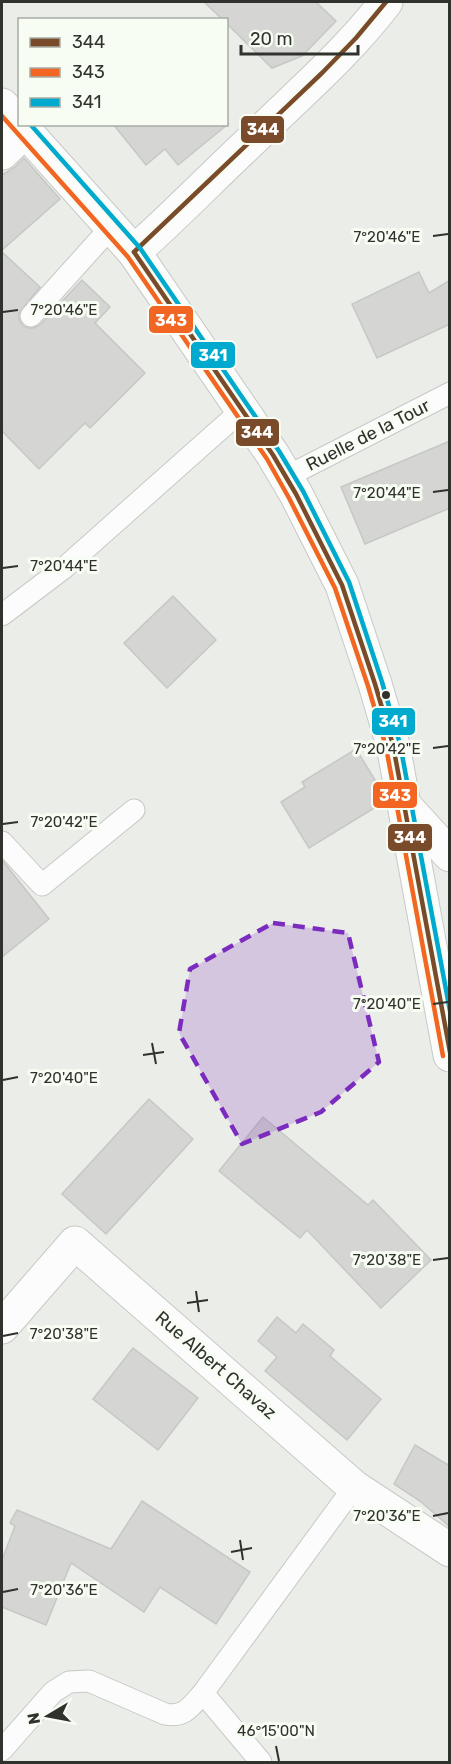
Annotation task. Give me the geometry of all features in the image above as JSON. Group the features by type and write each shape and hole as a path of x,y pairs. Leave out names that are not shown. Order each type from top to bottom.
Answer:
{"street":[{"path":"134,252 322,71 386,2"},
{"path":"2,105 18,123"},
{"path":"21,126 134,252 243,409 286,477 342,585 393,745 450,1055"},
{"path":"2,153 25,131"},
{"path":"405,806 450,855"},
{"name":"Rue Albert Chavaz","path":"2,1327 75,1243 354,1487 450,1550"}],"lane":[{"path":"31,316 112,226"},
{"name":"Ruelle de la Tour","path":"286,477 450,393"},
{"path":"2,615 64,568 243,409"},
{"path":"2,842 42,885 134,810"},
{"path":"2,1750 52,1692 69,1682 89,1681 165,1714 174,1716 186,1711 203,1693 354,1487"},
{"path":"203,1693 261,1762"}],"highlighted area":[{"path":"273,923 348,933 379,1062 321,1112 242,1144 179,1033 190,969"}],"building":[{"path":"204,2 316,2 336,21 302,56 272,68 228,25 228,18 221,18"},
{"path":"115,126 226,126 178,165 165,149 146,165"},
{"path":"24,158 60,199 2,250 2,175"},
{"path":"2,252 40,287 19,313 19,320 23,326 34,328 40,325 82,280 110,307 95,323 145,373 90,428 85,423 39,469 2,431"},
{"path":"419,272 429,293 450,280 450,324 377,358 352,304"},
{"path":"450,441 450,508 365,544 341,487"},
{"path":"173,596 216,640 167,688 124,643"},
{"path":"356,749 383,793 384,802 309,848 281,802 305,787 302,782"},
{"path":"2,860 49,919 2,957"},
{"path":"149,1099 193,1139 106,1234 62,1194"},
{"path":"263,1117 368,1205 373,1200 431,1260 381,1308 307,1230 300,1238 219,1171"},
{"path":"277,1317 296,1333 303,1324 334,1350 330,1356 381,1399 347,1440 265,1371 277,1357 258,1341"},
{"path":"133,1348 198,1398 158,1450 93,1399"},
{"path":"415,1445 450,1466 450,1527 420,1501 394,1484"},
{"path":"142,1501 250,1572 216,1624 160,1587 144,1612 71,1563 46,1625 2,1607 2,1560 15,1526 10,1523 17,1510 111,1549"}],"transit line":[{"name":"344","path":"134,252 322,73 356,38 386,2"},
{"name":"343","path":"2,116 128,257 267,459 335,588 386,747 443,1056"},
{"name":"341","path":"32,126 140,248 279,451 303,491 349,582 400,744 450,1011"},
{"name":"344","path":"134,252 273,455 296,494 342,585 393,745 450,1052"}]}
